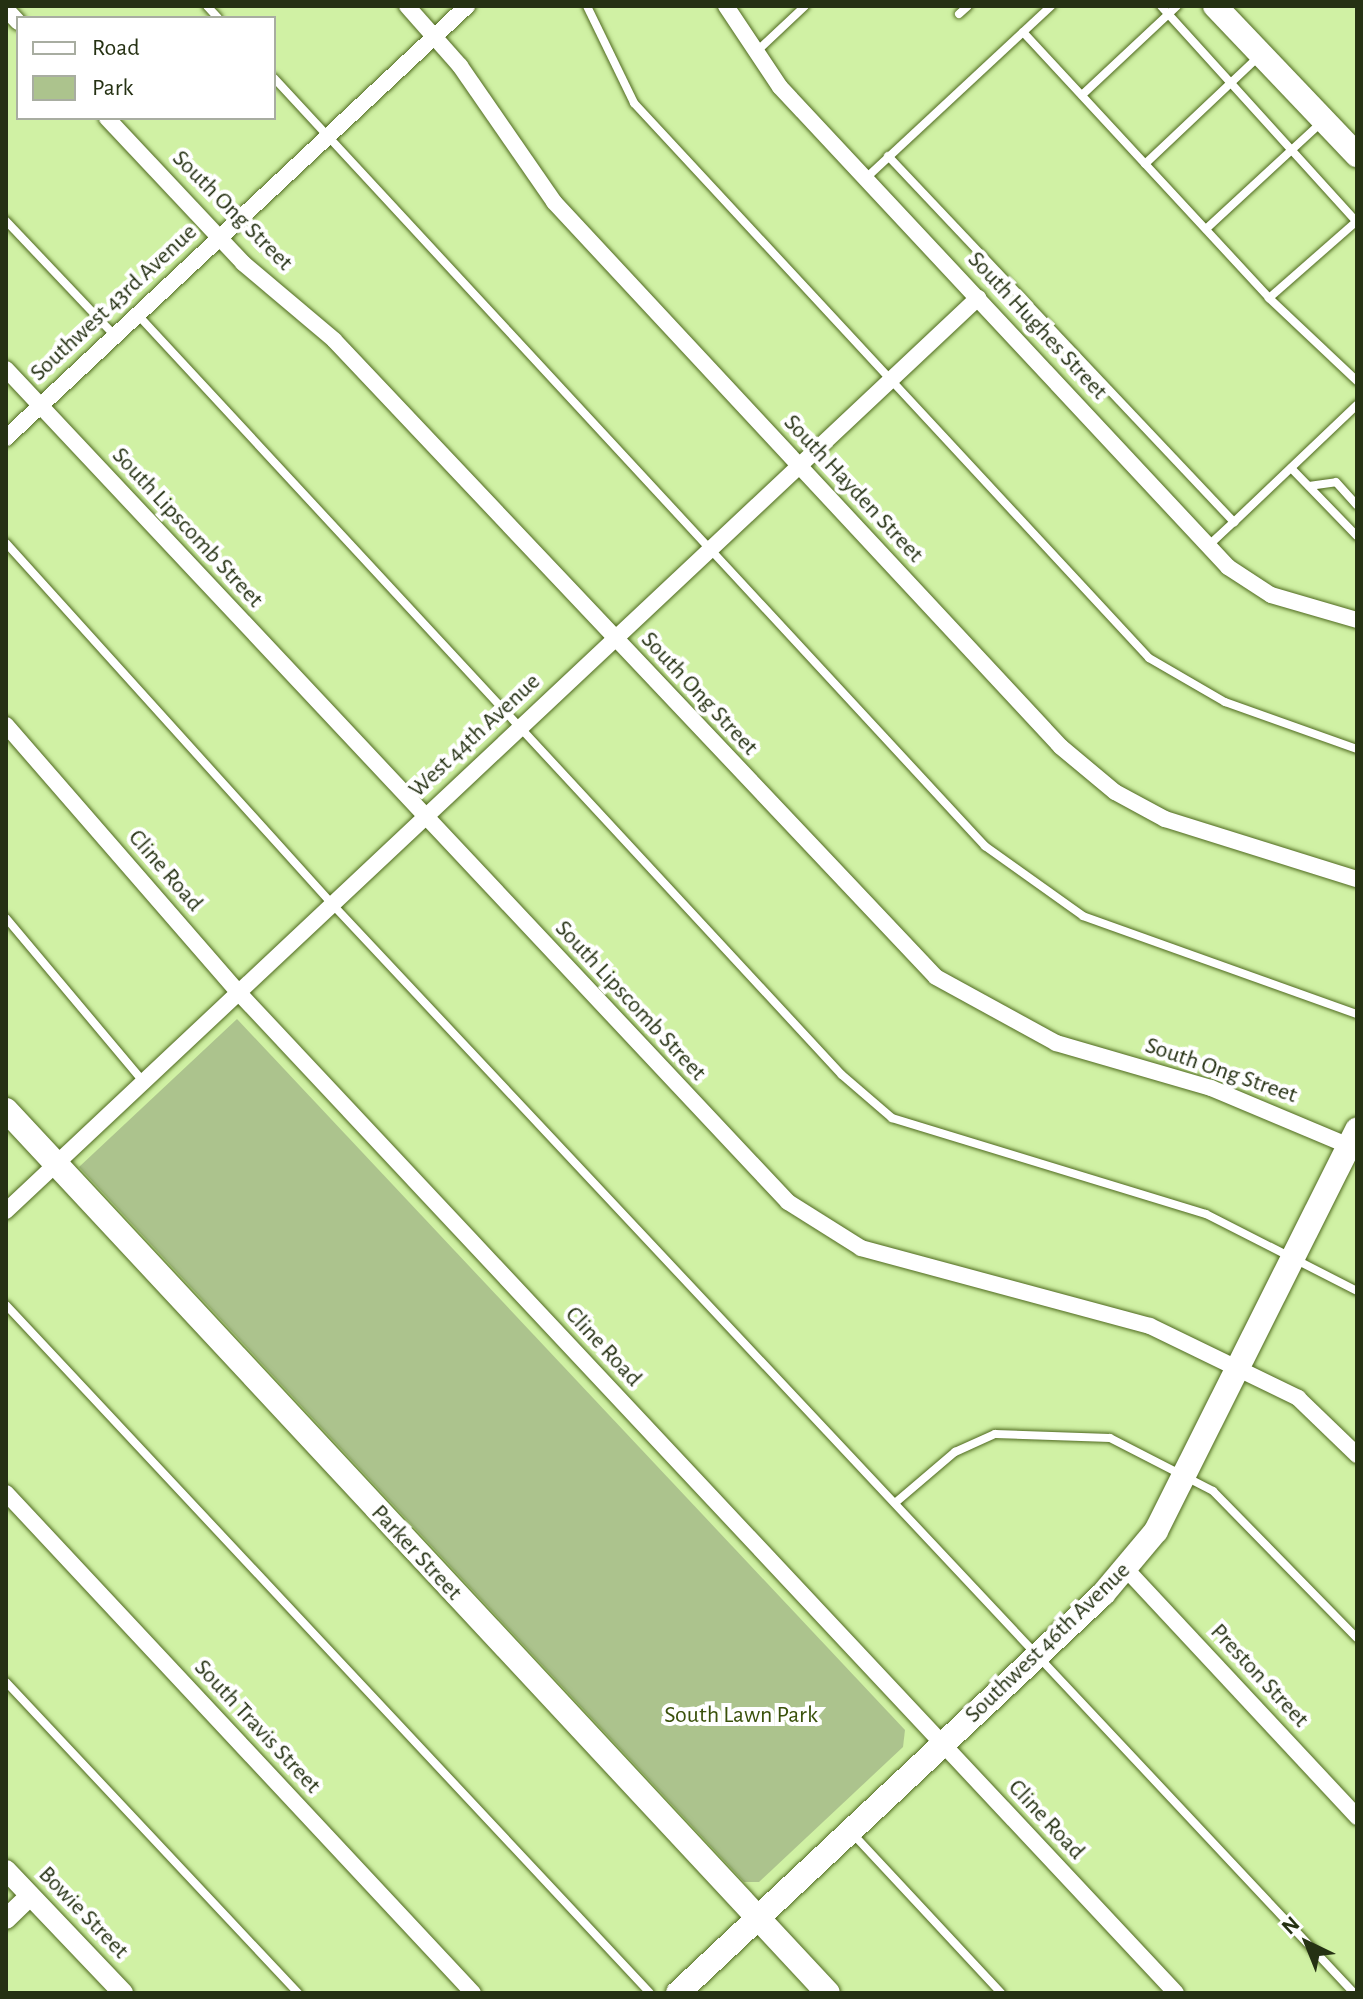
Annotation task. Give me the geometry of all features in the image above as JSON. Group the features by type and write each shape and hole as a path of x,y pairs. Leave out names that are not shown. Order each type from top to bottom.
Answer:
{"main road":[{"path":"1215,6 1356,152"},
{"name":"Parker Street","path":"6,1110 53,1167 828,1993"},
{"name":"Southwest 46th Avenue","path":"678,1993 1038,1656 1126,1569 1188,1478 1296,1255 1355,1142"}],"street":[{"name":"South Hayden Street","path":"407,6 435,36 554,202 1061,747 1105,785 1165,819 1357,879"},
{"name":"Southwest 43rd Avenue","path":"6,438 467,6"},
{"name":"South Hughes Street","path":"726,6 753,54 1208,546 1271,595 1357,620"},
{"name":"South Ong Street","path":"109,120 218,238 334,340 898,943 970,1002 1056,1043 1211,1088 1355,1142"},
{"name":"West 44th Avenue","path":"6,1211 978,298"},
{"name":"South Lipscomb Street","path":"6,369 763,1178 817,1225 903,1263 1150,1326 1241,1367 1298,1398 1357,1455"},
{"name":"Cline Road","path":"6,725 239,993 1176,1993"},
{"name":"South Travis Street","path":"6,1493 473,1993"},
{"name":"Preston Street","path":"1126,1569 1357,1817"},
{"name":"Bowie Street","path":"6,1870 123,1993"},
{"path":"6,1919 30,1896"}],"lane":[{"path":"587,6 634,103 889,382 1149,658 1225,702 1357,749"},
{"path":"753,54 805,6"},
{"path":"959,14 968,6"},
{"path":"866,178 1051,6"},
{"path":"1161,6 1357,221 1269,298"},
{"path":"1082,95 1177,6"},
{"path":"1023,32 1269,298 1357,381"},
{"path":"1145,164 1261,54"},
{"path":"276,80 985,846 1083,916 1357,1014"},
{"path":"1206,229 1324,120"},
{"path":"888,156 1234,522"},
{"path":"6,221 114,335"},
{"path":"137,314 842,1075 892,1118 1206,1214 1296,1255 1357,1291"},
{"path":"1208,546 1357,405"},
{"path":"1291,468 1357,536"},
{"path":"1309,486 1336,482 1357,505"},
{"path":"6,543 333,905 1354,1993"},
{"path":"6,918 144,1082"},
{"path":"6,1305 650,1993"},
{"path":"895,1503 955,1452 995,1434 1110,1438 1188,1478 1242,1515 1357,1638"},
{"path":"6,1682 298,1993"},
{"path":"851,1832 1001,1993"}],"green space":[{"name":"South Lawn Park","path":"237,1019 905,1730 903,1747 759,1882 744,1882 79,1167"}]}
